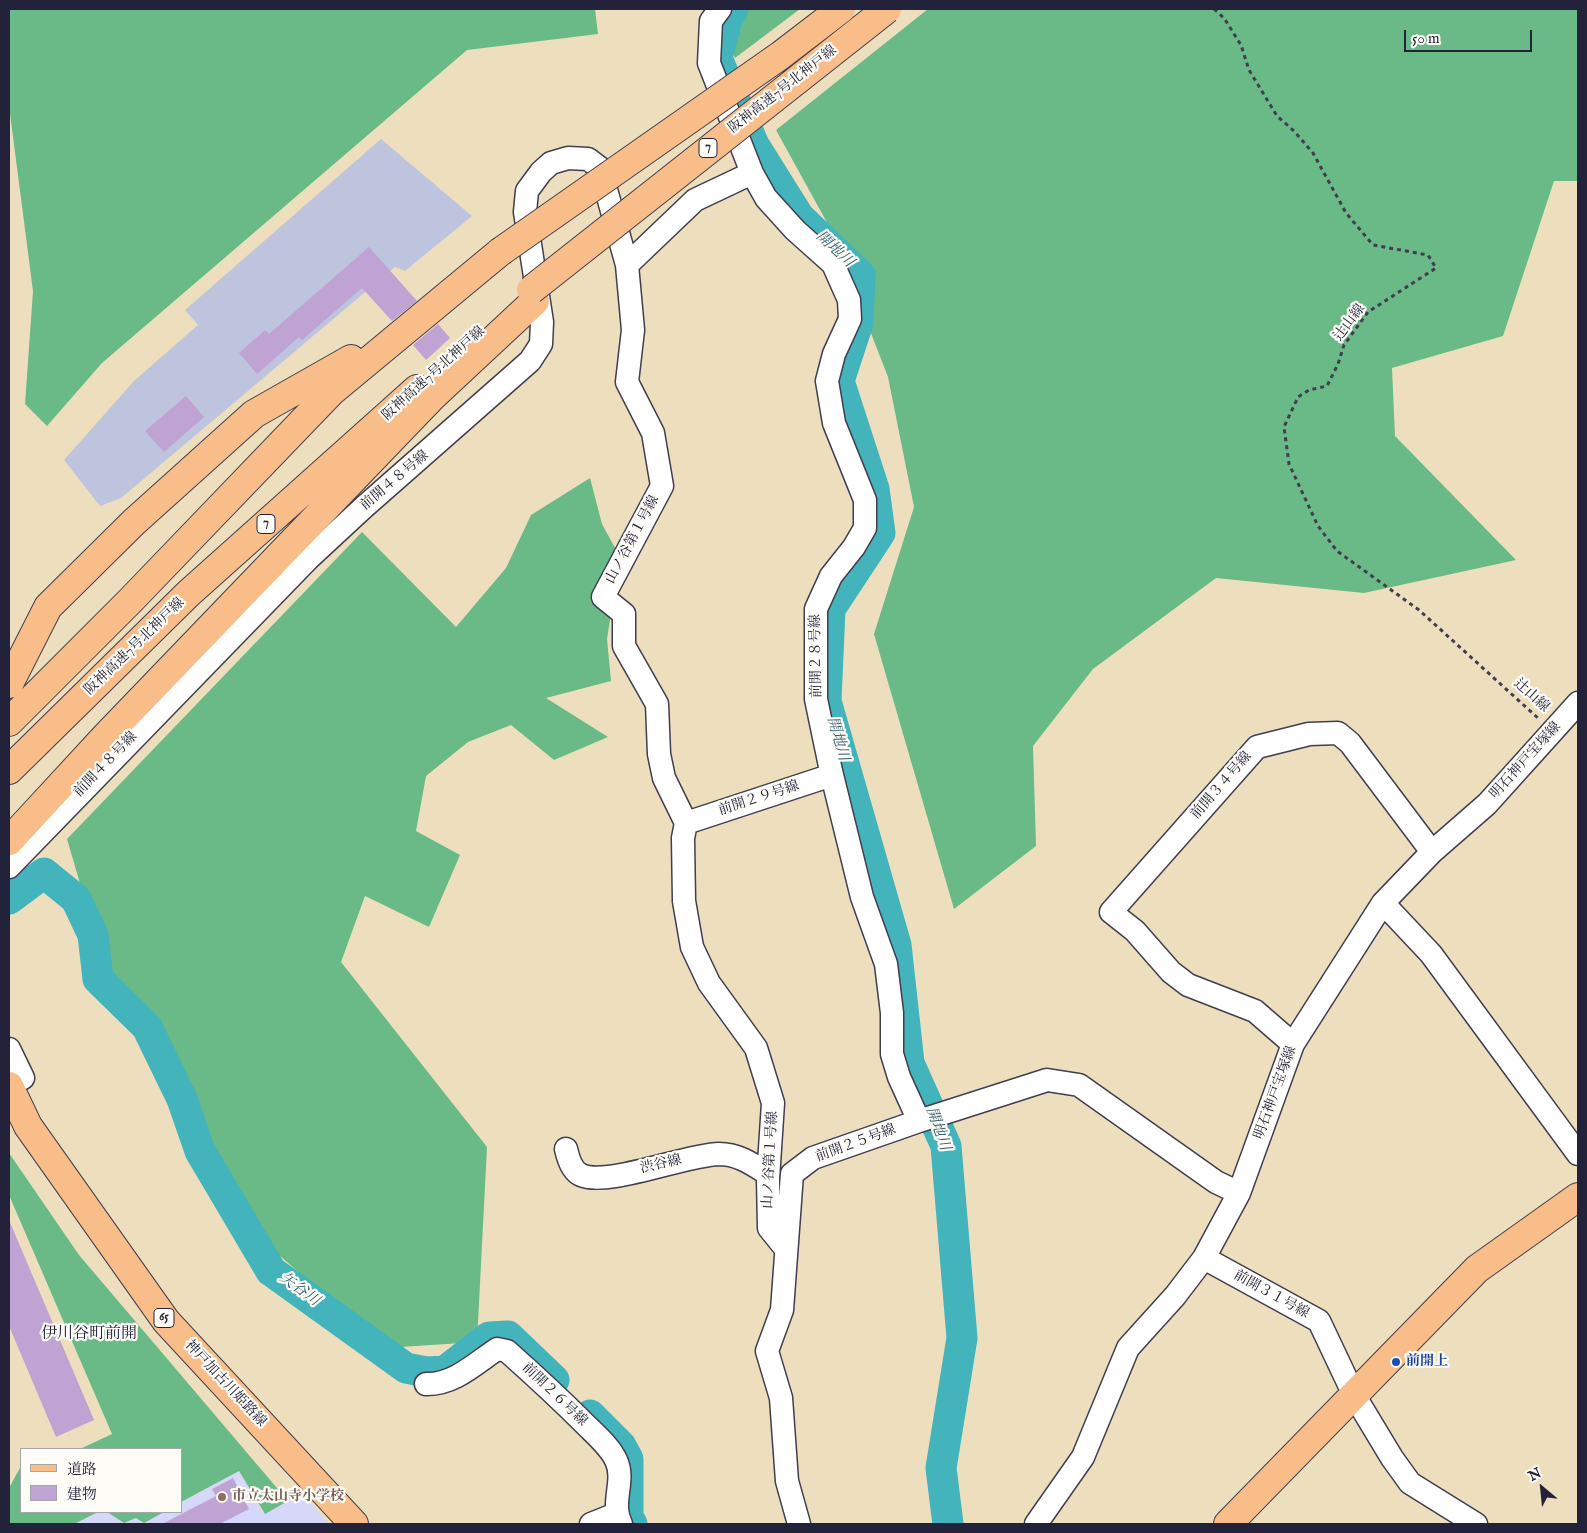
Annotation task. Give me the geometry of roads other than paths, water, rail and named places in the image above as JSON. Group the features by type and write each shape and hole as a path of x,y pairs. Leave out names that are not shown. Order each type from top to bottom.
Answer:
{"main road":[{"name":"阪神高速7号北神戸線","path":"15,716 130,601 331,392 500,252 781,55 841,9"},
{"name":"阪神高速7号北神戸線","path":"10,769 189,593 497,317 533,296 653,191 887,9"},
{"path":"9,841 105,737 432,397 533,296"},
{"path":"9,684 48,607 134,522 254,414 412,324"},
{"name":"神戸加古川姫路線","path":"9,1086 28,1126 166,1320 354,1524"},
{"path":"1228,1524 1477,1269 1578,1197"}],"street":[{"name":"前開２８号線","path":"720,9 711,21 709,64 752,173 766,198 795,230 833,264 849,300 850,319 834,354 827,381 834,423 865,500 865,528 831,576 816,609 816,699 862,897 886,964 892,1013 892,1054 899,1077 927,1118"},
{"name":"前開４８号線","path":"9,867 308,559 530,361 541,344 542,322 525,212 526,191 551,163 568,158 588,159 600,168 627,265"},
{"path":"627,265 695,200 752,173"},
{"name":"山ノ谷第１号線","path":"627,265 633,330 627,382 653,433 662,486 603,597 624,614 624,646 657,704 659,754 664,778 686,823 683,838 684,901 692,947 709,983 756,1048 773,1103 768,1174 768,1228 786,1248"},
{"name":"明石神戸宝塚線","path":"1036,1524 1083,1457 1128,1348 1174,1296 1204,1258 1239,1193 1293,1044 1383,903 1432,852 1487,804 1578,703"},
{"name":"前開３４号線","path":"1293,1044 1255,1011 1188,985 1172,972 1135,930 1111,912 1257,746 1309,734 1338,733 1350,743 1432,852"},
{"name":"前開２９号線","path":"686,823 832,774"},
{"path":"1383,903 1431,954 1578,1154"},
{"path":"9,1048 23,1078 9,1086"},
{"name":"前開２５号線","path":"799,1524 786,1481 781,1398 767,1351 782,1310 792,1174 813,1158 927,1118 1048,1080 1080,1085 1216,1182 1239,1193"},
{"name":"渋谷線","path":"566,1149 569,1160 579,1174 598,1179 691,1158 720,1154 744,1158 768,1174"},
{"name":"前開３１号線","path":"1204,1258 1319,1321 1354,1395 1392,1458 1410,1483 1476,1524"},
{"name":"前開２６号線","path":"426,1384 438,1385 457,1377 497,1349 507,1351 554,1393 603,1443 616,1460 620,1476 618,1519"},
{"path":"591,1524 618,1519"}],"water":[{"path":"20,876 46,881 9,916 9,888"}],"waterway":[{"name":"開地川","path":"733,9 727,19 717,58 754,145 799,217 860,275 858,323 839,381 874,489 880,533 830,609 826,701 896,945 909,1063 946,1146 962,1338 941,1468 948,1524"},
{"name":"矢谷川","path":"9,899 44,873 76,899 93,935 98,979 147,1027 182,1099 200,1151 271,1271 406,1368 426,1372 445,1371 489,1337 508,1336 554,1380"},
{"name":"矢谷川","path":"590,1415 621,1446 628,1459 628,1517 632,1524"}],"place":[{"name":"前開上","path":"1396,1362"},
{"name":"市立太山寺小学校","path":"222,1497"}],"district":[{"name":"伊川谷町前開","path":"89,1335"}]}
